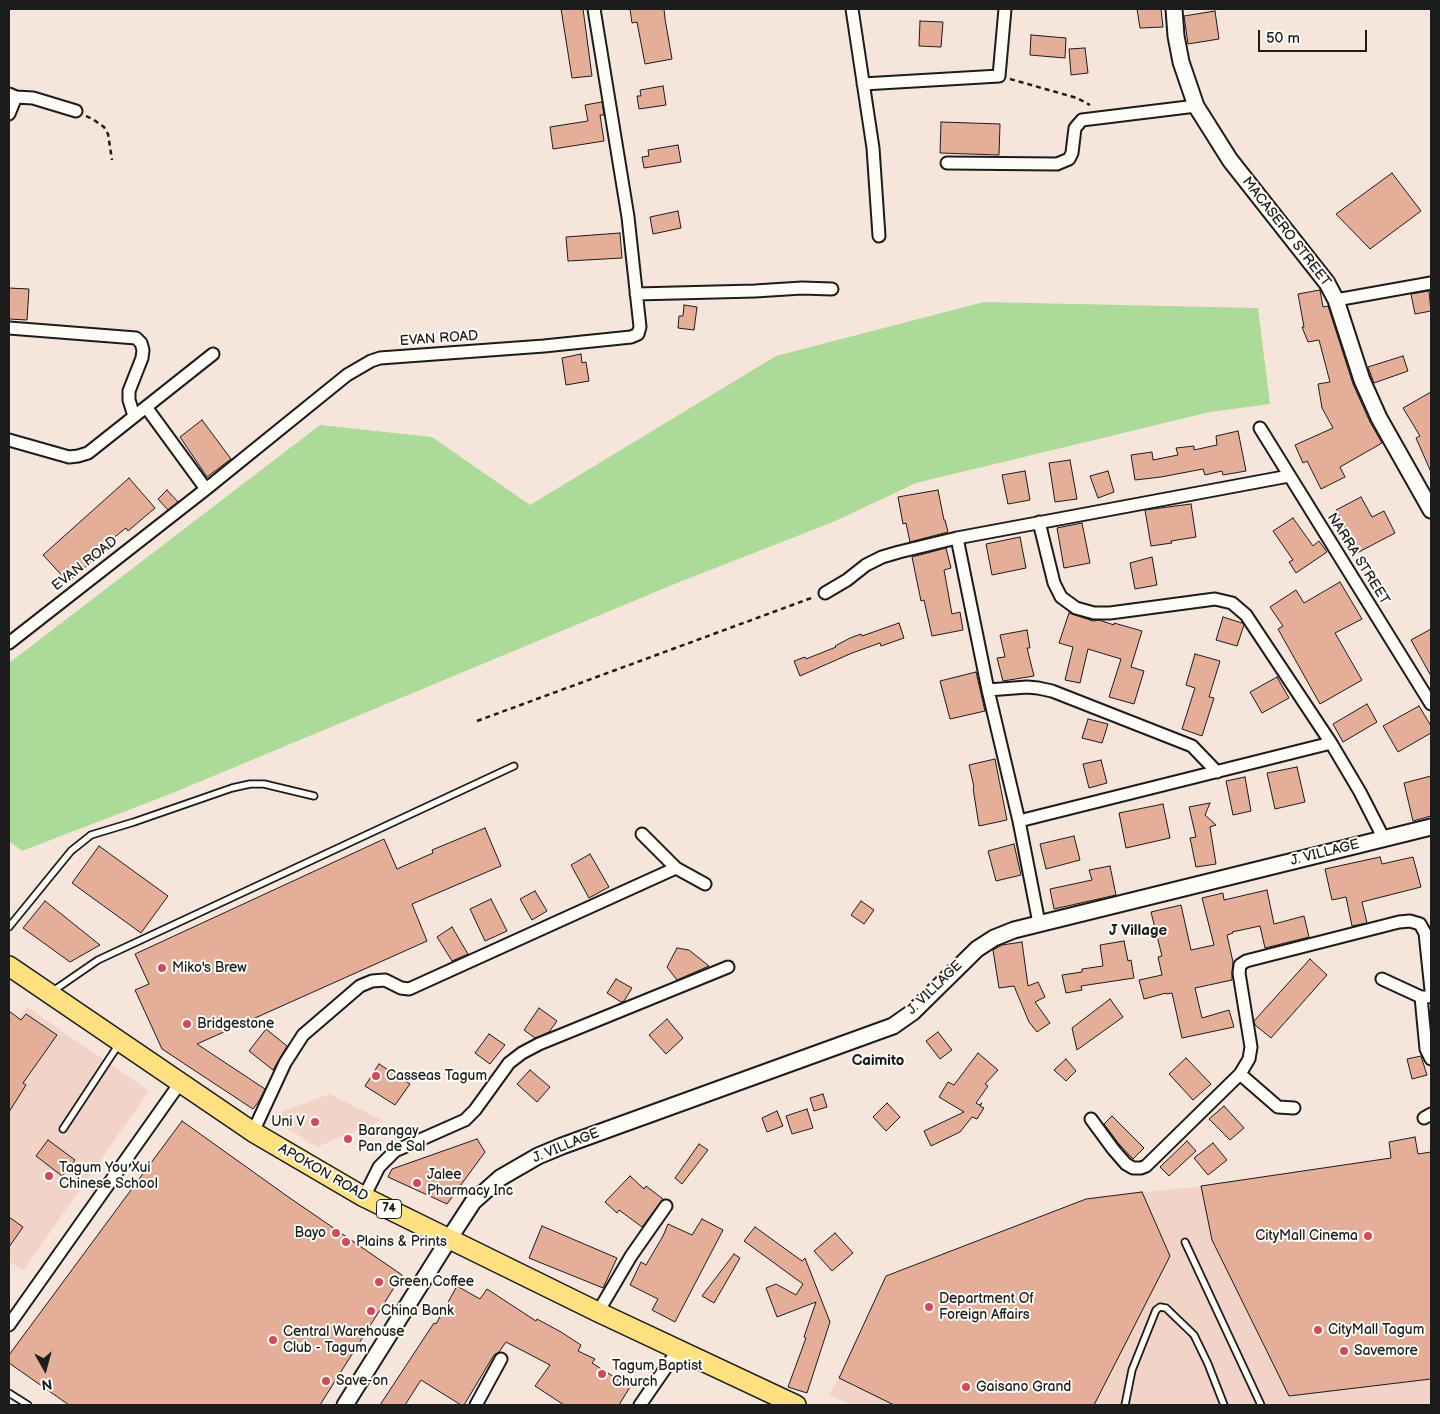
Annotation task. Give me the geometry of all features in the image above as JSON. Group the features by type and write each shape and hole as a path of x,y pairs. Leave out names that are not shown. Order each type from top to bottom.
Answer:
{"highway":[{"name":"APOKON ROAD","path":"9,966 253,1132 364,1197 788,1403"}],"street":[{"name":"EVAN ROAD","path":"9,643 206,489 347,375 370,361 380,358 544,346 635,336 639,331 627,208 594,9"},
{"path":"852,9 873,148 880,236"},
{"path":"863,84 999,76 1005,9"},
{"name":"MACASERO STREET","path":"1174,9 1176,36 1181,62 1196,106 1230,160 1328,283 1336,300 1362,380 1379,418 1431,510"},
{"path":"9,114 12,96 33,98 76,111"},
{"path":"947,163 1057,164 1069,159 1078,123 1086,119 1196,106"},
{"path":"1336,300 1431,283"},
{"path":"636,294 802,288 832,289"},
{"path":"9,328 136,338 141,343 143,350 142,358 129,391 129,400 134,416"},
{"path":"9,440 69,457 88,453 213,354"},
{"path":"146,407 206,489"},
{"name":"NARRA STREET","path":"1260,428 1431,704"},
{"path":"825,592 846,580 866,565 882,557 957,538 1289,476"},
{"path":"1040,522 1054,583 1061,597 1076,608 1094,613 1110,613 1214,598 1232,603 1246,615 1331,743 1360,792 1384,839"},
{"path":"957,538 988,690 1019,821 1039,923"},
{"path":"988,690 1027,687 1052,691 1192,746 1217,772"},
{"path":"1019,821 1331,743"},
{"name":"J. VILLAGE","path":"345,1405 448,1238 473,1202 515,1168 530,1160 562,1146 892,1026 913,1012 977,949 994,938 1039,923 1431,827"},
{"path":"642,834 676,868 705,884"},
{"path":"253,1132 285,1063 303,1035 360,986 372,981 385,980 401,988 409,988 676,868"},
{"path":"1091,1120 1126,1164 1133,1168 1142,1168 1240,1074 1249,1059 1252,1047 1239,972 1240,965 1246,960 1399,922 1410,921 1420,924 1425,933 1431,990"},
{"path":"364,1197 378,1167 395,1151 465,1120 475,1110 510,1063 522,1053 538,1044 728,968"},
{"path":"1382,979 1426,997 1426,1049 1431,1059"},
{"path":"1240,1074 1278,1107 1294,1108"},
{"path":"9,1325 180,1084"},
{"path":"598,1312 621,1272 666,1206"},
{"path":"640,1405 678,1350"},
{"path":"476,1405 501,1359"}],"lane":[{"path":"49,994 98,960 514,766"},
{"path":"9,926 72,851 91,835 232,788 250,784 264,784 314,796"},
{"path":"64,1128 120,1043"},
{"path":"1185,1242 1261,1405"},
{"path":"1125,1405 1132,1370 1156,1310 1163,1307 1194,1335 1224,1405"},
{"path":"9,1393 28,1405"}],"path":[{"path":"999,76 1077,98 1108,116"},
{"path":"76,111 104,127 108,134 112,160"},
{"path":"477,721 825,592"}],"shaded area":[{"name":"Tagum You Xui Chinese School","path":"27,1007 149,1091 23,1271 9,1261 9,1033"},
{"path":"329,1094 382,1120 317,1147 269,1117"},
{"path":"1431,1152 1431,1405 851,1405 829,1394 839,1378 886,1276 1086,1199 1201,1186"}],"green space":[{"path":"984,302 1258,308 1270,404 1210,412 916,483 833,522 677,583 170,794 22,851 9,841 9,663 320,425 432,437 530,505 776,356"}],"building":[{"path":"561,9 583,9 592,76 572,78"},
{"path":"630,9 664,9 672,59 645,64 637,22 632,23"},
{"path":"1137,9 1161,9 1163,27 1140,28"},
{"path":"1215,11 1219,39 1188,44 1184,16"},
{"path":"920,21 943,22 941,47 919,46"},
{"path":"1031,35 1066,38 1065,58 1030,55"},
{"path":"1085,48 1088,73 1071,75 1069,49"},
{"path":"663,86 666,105 639,109 637,96 641,96 640,90"},
{"path":"602,102 604,115 600,115 604,141 553,149 550,127 588,121 585,105"},
{"path":"941,122 1000,124 999,155 940,153"},
{"path":"678,145 681,162 644,168 642,157 649,156 648,150"},
{"path":"1392,173 1421,211 1370,249 1336,214"},
{"path":"678,211 681,228 653,234 650,217"},
{"path":"620,233 622,258 568,261 566,237"},
{"path":"9,288 29,289 27,320 9,319"},
{"path":"1320,290 1323,307 1328,306 1353,384 1370,422 1382,443 1340,467 1345,477 1321,489 1307,461 1303,463 1295,445 1333,428 1322,408 1318,384 1330,382 1319,340 1308,342 1302,327 1304,327 1298,294"},
{"path":"1429,291 1431,311 1415,314 1411,294"},
{"path":"684,305 697,307 694,330 678,328 679,316 683,316"},
{"path":"581,354 582,363 586,362 589,381 566,385 562,358"},
{"path":"1403,356 1408,371 1374,383 1368,367"},
{"path":"1431,392 1431,472 1416,438 1420,436 1403,408"},
{"path":"202,420 231,459 207,477 180,437"},
{"path":"1238,431 1246,471 1223,475 1222,471 1205,475 1203,469 1135,480 1131,455 1152,452 1153,460 1178,455 1176,448 1194,446 1194,450 1217,445 1216,436"},
{"path":"1070,460 1077,499 1055,502 1049,463"},
{"path":"1025,471 1030,500 1008,504 1002,475"},
{"path":"1108,471 1114,492 1098,498 1090,476"},
{"path":"129,478 155,508 128,531 126,528 88,558 91,562 68,582 43,555"},
{"path":"167,490 178,502 168,510 158,499"},
{"path":"938,490 948,532 910,542 906,523 903,524 898,497"},
{"path":"1361,497 1372,517 1384,511 1395,533 1357,553 1336,510"},
{"path":"1191,504 1196,537 1151,546 1145,510"},
{"path":"1293,518 1313,546 1319,541 1327,552 1296,573 1289,562 1293,560 1273,531"},
{"path":"1082,523 1090,563 1064,568 1057,528"},
{"path":"1020,537 1026,568 992,575 986,544"},
{"path":"946,548 951,568 944,570 952,614 960,612 963,630 932,636 924,600 921,601 912,557"},
{"path":"1152,557 1157,585 1135,589 1130,563"},
{"path":"1340,582 1362,619 1335,633 1362,680 1320,704 1278,629 1283,626 1270,607 1296,590 1304,603"},
{"path":"1069,613 1093,621 1099,620 1114,625 1114,623 1142,631 1131,667 1144,671 1134,704 1109,697 1121,659 1088,649 1080,683 1065,680 1073,647 1059,643"},
{"path":"1223,617 1244,625 1237,646 1216,640"},
{"path":"899,623 904,638 881,646 880,643 852,653 800,676 794,661 805,657 806,659 836,647 850,638 861,634 862,636"},
{"path":"1431,629 1431,676 1411,640"},
{"path":"1027,630 1030,648 1027,648 1034,676 1003,681 997,658 1005,657 1000,635"},
{"path":"1195,654 1220,661 1209,697 1214,698 1202,736 1182,729 1195,688 1186,685"},
{"path":"976,672 985,711 950,719 940,681"},
{"path":"1277,677 1289,698 1262,713 1250,692"},
{"path":"1367,704 1377,722 1343,742 1333,724"},
{"path":"1419,706 1431,726 1431,733 1398,752 1383,726"},
{"path":"1088,719 1108,724 1102,743 1082,738"},
{"path":"995,759 1007,820 979,826 969,765"},
{"path":"1101,760 1107,783 1089,788 1083,764"},
{"path":"1297,767 1305,802 1275,809 1267,773"},
{"path":"1431,776 1431,816 1413,821 1404,783"},
{"path":"1245,777 1251,811 1233,815 1226,781"},
{"path":"1210,803 1205,815 1216,825 1210,827 1216,864 1196,867 1190,838 1196,837 1189,807"},
{"path":"1163,804 1170,838 1126,848 1119,813"},
{"path":"485,828 501,866 412,904 427,941 197,1044 265,1089 253,1109 162,1049 135,990 149,984 135,954 384,839 397,869 433,853 432,850"},
{"path":"1074,836 1080,860 1046,869 1040,844"},
{"path":"1014,844 1021,875 996,881 988,851"},
{"path":"99,846 168,896 141,933 72,883"},
{"path":"590,854 609,887 589,898 571,865"},
{"path":"1380,857 1382,864 1413,857 1421,887 1362,902 1367,923 1352,926 1346,897 1332,900 1325,869"},
{"path":"1110,866 1116,895 1054,909 1050,889 1092,880 1089,870"},
{"path":"1267,890 1274,924 1304,916 1309,937 1265,948 1260,926 1232,932 1227,935 1233,962 1232,980 1195,988 1202,1018 1229,1010 1234,1027 1182,1038 1172,993 1144,999 1139,980 1162,975 1158,957 1162,956 1151,912 1181,905 1191,950 1214,945 1202,898 1223,893 1224,900"},
{"path":"535,891 547,911 532,920 520,899"},
{"path":"491,899 507,931 485,941 470,909"},
{"path":"45,901 100,945 70,962 23,928"},
{"path":"861,901 874,910 864,924 851,915"},
{"path":"452,927 468,954 452,961 437,937"},
{"path":"1124,941 1128,961 1131,960 1134,978 1081,986 1082,990 1066,993 1062,975 1082,972 1082,969 1103,966 1100,945"},
{"path":"1022,942 1028,986 1038,982 1045,997 1035,1002 1050,1023 1037,1032 1029,1022 1014,986 999,988 993,950 1002,945"},
{"path":"677,948 689,950 709,966 677,980 667,967"},
{"path":"1310,959 1327,975 1271,1038 1255,1025 1254,1021"},
{"path":"616,979 632,988 624,1001 621,1002 607,993"},
{"path":"1110,999 1123,1017 1077,1050 1072,1028"},
{"path":"539,1008 557,1021 549,1032 535,1038 524,1030"},
{"path":"9,1011 21,1020 26,1014 57,1035 23,1083 26,1085 9,1112"},
{"path":"667,1019 683,1038 666,1054 649,1035"},
{"path":"266,1029 287,1046 273,1070 249,1051"},
{"path":"938,1032 952,1050 940,1059 926,1041"},
{"path":"489,1034 505,1045 490,1064 475,1053"},
{"path":"978,1053 998,1070 985,1084 988,1086 976,1103 979,1105 982,1103 980,1106 984,1108 977,1119 972,1117 960,1132 931,1146 924,1131 964,1112 939,1097 948,1082 954,1085"},
{"path":"1421,1056 1427,1075 1412,1079 1407,1059"},
{"path":"1186,1058 1211,1084 1193,1100 1169,1074"},
{"path":"1066,1059 1076,1071 1066,1081 1054,1070"},
{"path":"379,1064 410,1084 395,1105 365,1086"},
{"path":"530,1070 550,1087 537,1102 517,1084"},
{"path":"823,1094 827,1107 814,1111 810,1098"},
{"path":"887,1103 900,1117 886,1131 873,1117"},
{"path":"1224,1106 1244,1128 1230,1140 1209,1119"},
{"path":"807,1109 813,1128 792,1134 786,1116"},
{"path":"777,1111 783,1126 767,1132 762,1118"},
{"path":"1112,1116 1144,1148 1133,1159 1104,1124"},
{"path":"182,1121 402,1275 320,1405 69,1405 9,1363 9,1355"},
{"name":"CityMall Tagum","path":"1415,1137 1418,1154 1431,1152 1431,1379 1289,1396 1212,1240 1201,1186 1391,1158 1389,1142"},
{"path":"477,1139 485,1152 447,1204 388,1177 392,1169"},
{"path":"48,1140 75,1160 62,1176 36,1156"},
{"path":"1187,1141 1196,1151 1169,1176 1160,1167"},
{"path":"1213,1143 1227,1160 1208,1175 1194,1158"},
{"path":"699,1144 708,1150 682,1184 675,1178"},
{"path":"630,1176 644,1189 646,1186 663,1199 642,1227 619,1210 617,1213 605,1202"},
{"path":"1142,1192 1170,1256 1094,1405 894,1405 839,1378 886,1276 1086,1199"},
{"path":"9,1217 23,1227 9,1247"},
{"path":"702,1219 723,1230 675,1322 652,1310 658,1299 630,1285 641,1262 646,1265 668,1224 692,1235"},
{"path":"542,1226 617,1258 603,1288 529,1258"},
{"path":"755,1227 802,1261 805,1258 830,1322 807,1393 788,1387 806,1338 804,1337 816,1302 777,1317 766,1288 776,1284 796,1295 803,1284 744,1241"},
{"path":"835,1233 853,1253 832,1271 814,1251"},
{"path":"734,1254 740,1258 714,1303 702,1296"},
{"path":"457,1286 480,1299 487,1289 536,1321 537,1319 581,1345 578,1351 595,1359 592,1363 630,1387 619,1405 564,1405 535,1386 550,1365 506,1342 499,1352 494,1355 464,1405 461,1405 421,1380 405,1405 380,1405 434,1323 436,1324"}],"place":[{"name":"Miko's Brew","path":"162,968"},
{"name":"Bridgestone","path":"187,1024"},
{"name":"Casseas Tagum","path":"376,1076"},
{"name":"Uni V","path":"315,1122"},
{"name":"Barangay Pan de Sal","path":"348,1139"},
{"name":"Tagum You Xui Chinese School","path":"49,1176"},
{"name":"Jalee Pharmacy Inc","path":"417,1183"},
{"name":"Bayo","path":"336,1233"},
{"name":"CityMall Cinema","path":"1368,1236"},
{"name":"Plains & Prints","path":"346,1242"},
{"name":"Green Coffee","path":"379,1282"},
{"name":"Department Of Foreign Affairs","path":"929,1307"},
{"name":"China Bank","path":"371,1311"},
{"name":"CityMall Tagum","path":"1318,1330"},
{"name":"Central Warehouse Club - Tagum","path":"273,1340"},
{"name":"Savemore","path":"1344,1351"},
{"name":"Tagum Baptist Church","path":"602,1374"},
{"name":"Save-on","path":"326,1381"},
{"name":"Gaisano Grand","path":"966,1387"}],"district":[{"name":"J Village","path":"1138,931"},
{"name":"Caimito","path":"878,1061"}]}
